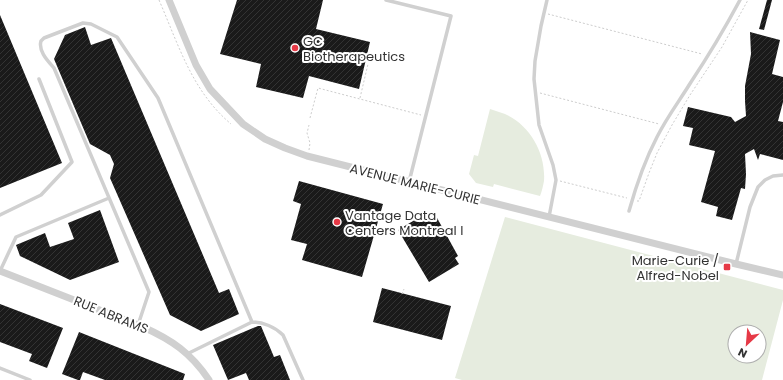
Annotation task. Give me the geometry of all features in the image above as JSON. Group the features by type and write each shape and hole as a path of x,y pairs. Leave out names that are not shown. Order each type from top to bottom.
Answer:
{"street":[{"name":"AVENUE MARIE-CURIE","path":"169,0 196,65 210,89 243,124 265,139 285,148 307,156 549,218 783,275"},
{"name":"AVENUE MARIE-CURIE","path":"736,264 783,280"},
{"name":"RUE ABRAMS","path":"0,271 138,325 166,338 187,354 209,380"}],"lane":[{"path":"386,0 451,16 409,182"},
{"path":"547,0 541,26 534,79 539,125 553,165 556,180 549,218"},
{"path":"629,211 643,170 657,137 680,98 709,56 740,0"},
{"path":"138,325 149,292 54,68 45,58 40,44 44,38 83,23 91,24 117,37 158,98 252,322"},
{"path":"0,216 41,195 72,162 39,79"},
{"path":"736,264 750,207 758,186 773,176 783,175"},
{"path":"0,271 16,237 109,198"},
{"path":"187,354 252,322 259,322 278,330 283,335 303,380"},
{"path":"0,368 30,380"}],"path":[{"path":"639,201 657,153 672,125 722,47 748,0"},
{"path":"544,13 709,56"},
{"path":"359,99 368,64"},
{"path":"310,118 318,88 426,116"},
{"path":"535,92 664,125"},
{"path":"307,156 310,143 306,134 309,125"},
{"path":"556,180 629,199"},
{"path":"402,294 404,289"}],"shaded area":[{"path":"490,109 514,119 522,125 535,141 542,160 544,171 544,181 540,196 494,184 493,187 476,183 469,174 474,155 478,156"},
{"path":"505,217 783,290 783,300 767,361 767,324 727,324 727,364 766,364 762,380 462,380 455,378"}],"building":[{"name":"GC Biotherapeutics","path":"237,0 323,0 316,29 370,42 359,89 309,76 303,98 256,87 261,64 220,54"},
{"path":"767,0 772,0 764,30 759,29"},
{"path":"0,15 62,163 0,188"},
{"path":"85,27 91,45 111,38 219,293 229,289 239,314 201,331 170,315 110,178 114,164 110,155 90,144 54,59 65,35"},
{"path":"750,32 780,40 772,74 783,77 783,102 778,121 783,122 783,160 760,154 758,160 754,149 745,154 745,189 741,188 732,220 716,216 718,207 701,202 715,151 689,145 693,128 683,126 688,107 731,117 735,122 746,116 745,86 751,54"},
{"name":"Vantage Data Centers Montreal I","path":"299,181 383,204 362,277 302,260 307,244 291,240 301,204 293,201"},
{"path":"100,210 119,262 70,280 20,256 16,245 45,233 50,247 74,239 68,223"},
{"path":"428,212 432,218 436,216 458,256 455,258 459,264 429,282 398,230"},
{"path":"382,288 451,306 442,340 373,322"},
{"path":"0,304 63,328 47,368 29,361 32,354 0,342"},
{"path":"261,326 274,357 280,355 290,380 249,380 246,373 228,380 213,345"},
{"path":"79,332 185,374 183,380 105,380 83,372 80,380 78,380 62,374"}],"place":[{"name":"GC Biotherapeutics","path":"295,48"},
{"name":"Vantage Data Centers Montreal I","path":"337,222"},
{"name":"Marie-Curie / Alfred-Nobel","path":"727,267"}]}
